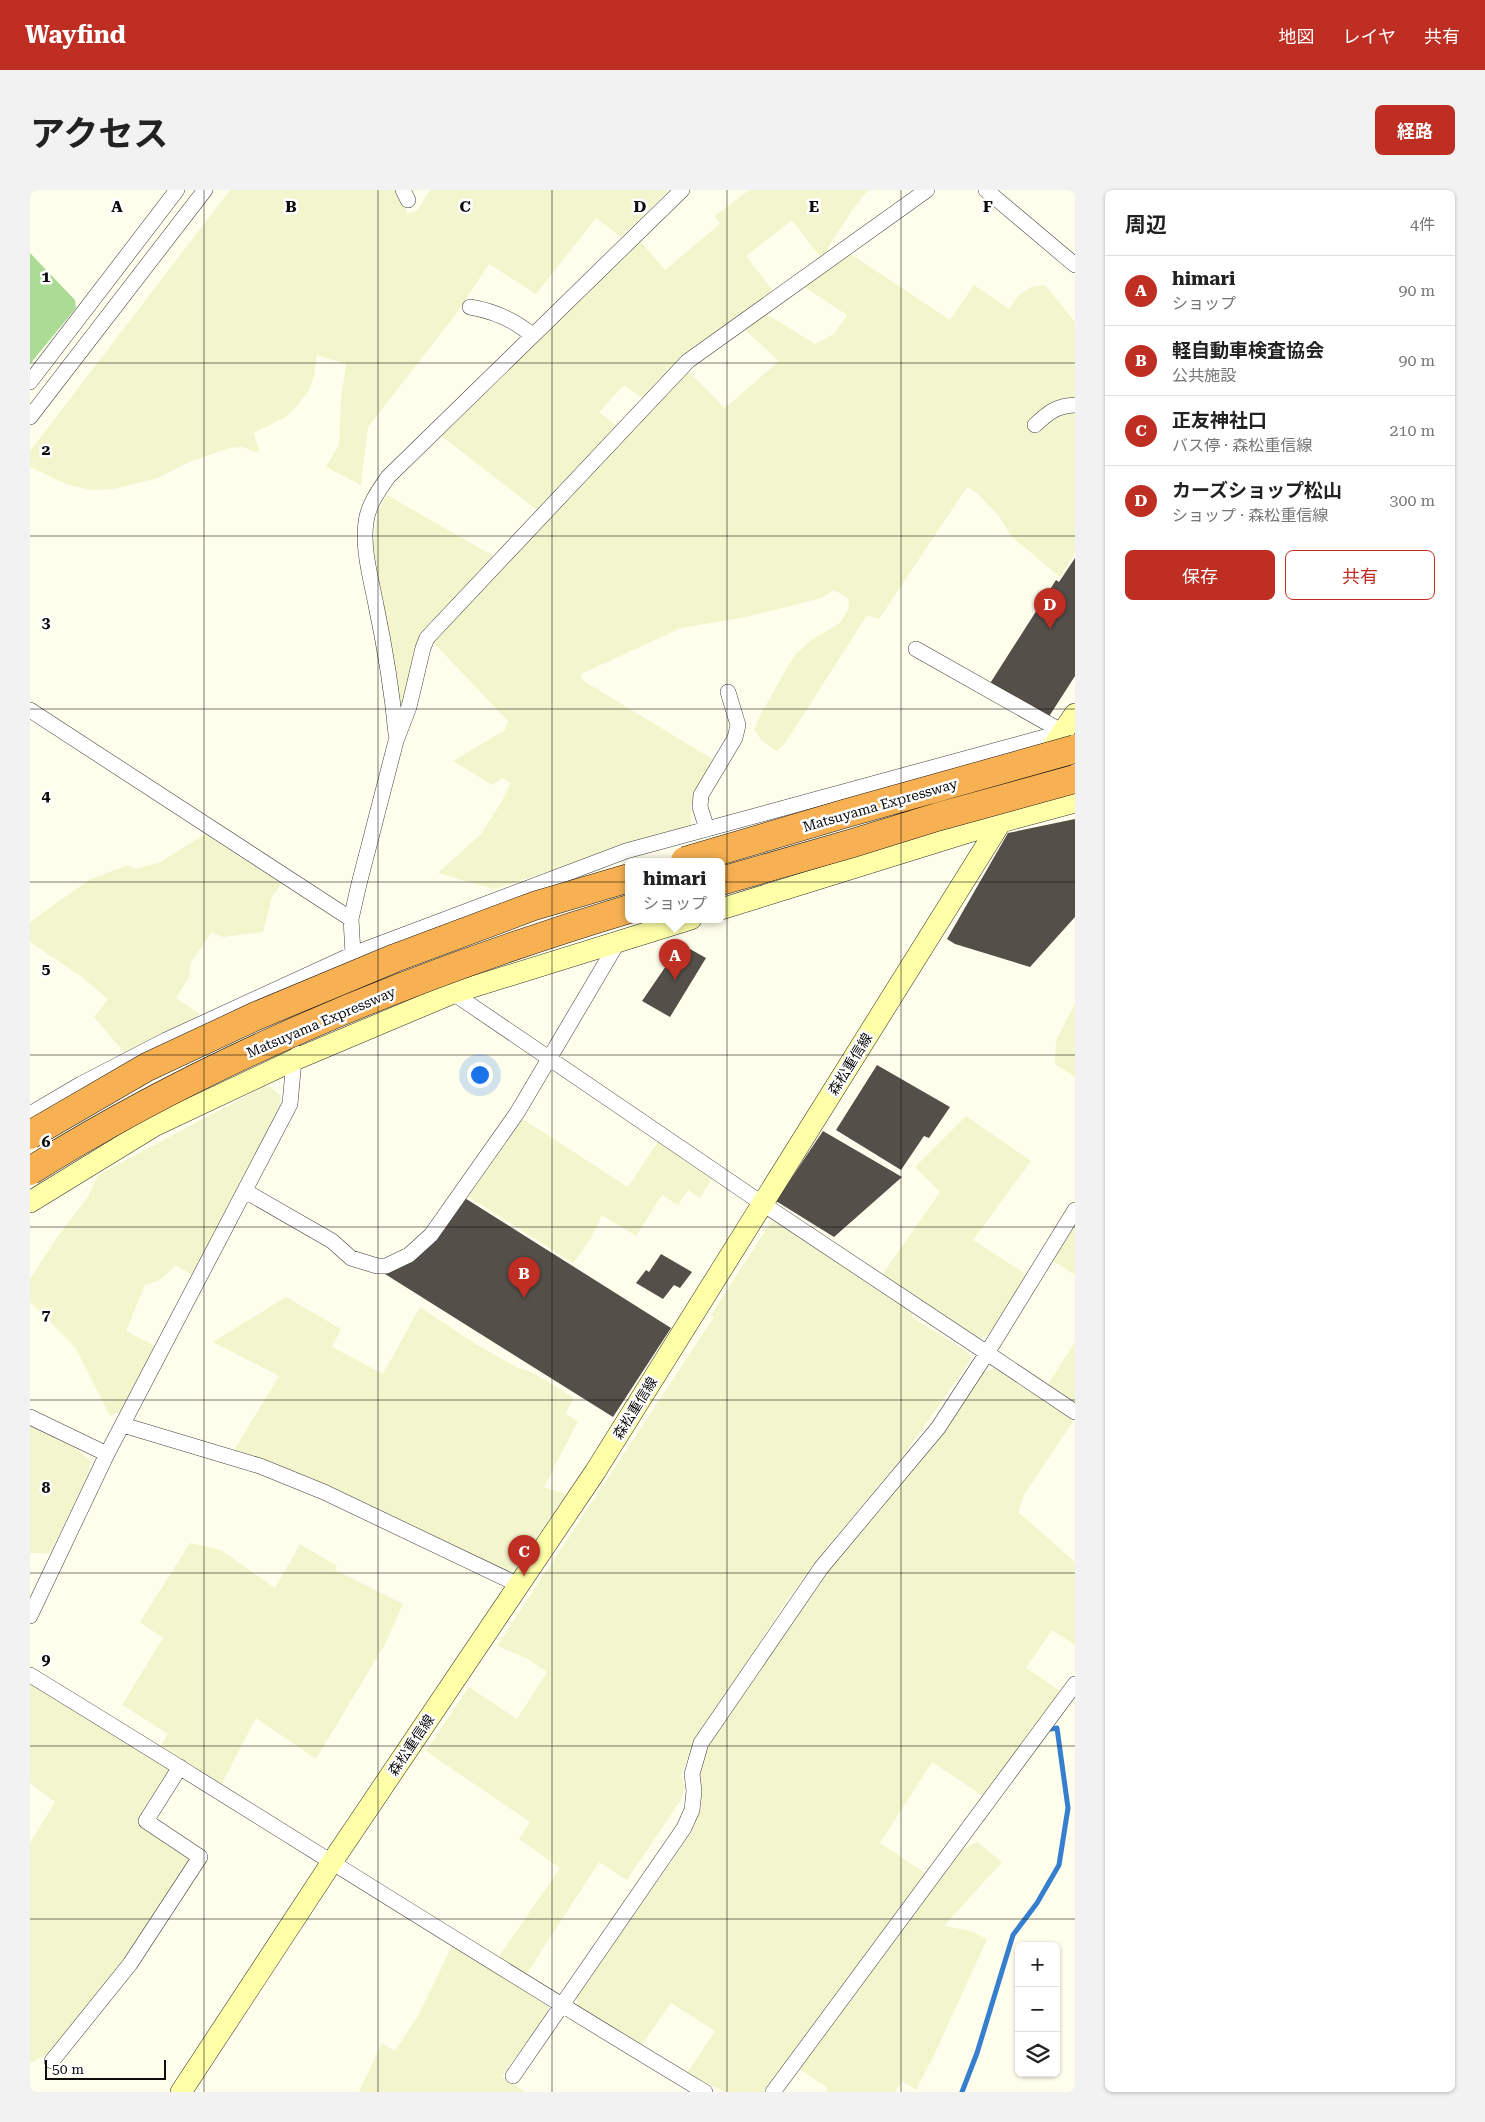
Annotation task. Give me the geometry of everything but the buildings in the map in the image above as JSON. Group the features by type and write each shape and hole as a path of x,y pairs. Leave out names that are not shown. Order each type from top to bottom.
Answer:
{"highway":[{"name":"Matsuyama Expressway","path":"695,858 847,812 1071,736"},
{"name":"Matsuyama Expressway","path":"725,879 1075,779"},
{"path":"30,1136 147,1067 256,1016 395,958 534,906 625,879"},
{"name":"Matsuyama Expressway","path":"30,1171 72,1145 160,1096 268,1043 406,985 544,934 625,909"}],"main road":[{"name":"森松重信線","path":"181,2092 332,1862 595,1472 1002,822 1071,736 1075,714"},
{"path":"725,909 1002,822 1075,802"},
{"path":"30,1202 154,1126 294,1060 453,993 678,923"}],"street":[{"path":"30,382 177,190"},
{"path":"30,416 205,190"},
{"path":"396,741 389,673 368,562 366,522 378,491 388,478 532,335 682,190"},
{"path":"30,1616 107,1454 290,1104 294,1060 353,954 351,919 396,741 409,707 422,648 427,638 688,361 927,190"},
{"path":"986,190 1075,266"},
{"path":"470,307 500,314 532,335"},
{"path":"1035,425 1052,409 1075,405"},
{"path":"916,648 1071,736"},
{"path":"707,829 700,806 701,795 735,738 738,725 728,692"},
{"path":"30,710 351,919"},
{"path":"30,1114 81,1084 166,1040 353,954 626,851 1071,736"},
{"path":"245,1191 332,1241 351,1258 377,1266 386,1266 409,1255 431,1235 517,1113 618,942"},
{"path":"453,993 763,1204 1075,1412"},
{"path":"513,2076 684,1828 692,1810 694,1791 692,1774 701,1743 821,1568 938,1428 987,1353 1075,1210"},
{"path":"30,1417 107,1454"},
{"path":"123,1425 260,1466 324,1492 519,1585"},
{"path":"30,1675 562,2006 705,2092"},
{"path":"773,2092 1075,1684"},
{"path":"52,2061 130,1964 200,1856 146,1821 180,1767"}],"green space":[{"path":"230,190 397,190 408,214 418,210 430,190 669,190 621,237 596,218 536,294 489,264 456,314 368,427 361,485 326,467 339,445 341,399 346,364 317,355 314,376 309,390 297,406 284,418 254,433 259,451 255,452 243,447 229,448 189,462 158,478 113,489 91,490 69,485 30,467 30,451"},
{"path":"749,190 868,190 851,212 829,246 825,256 821,258 792,220 746,256 773,291 645,400 624,385 599,412 619,428 540,512 440,435 639,240 665,270 720,224 715,216"},
{"path":"30,253 75,300 76,308 30,364"},
{"path":"849,253 950,320 974,285 1009,309 1018,296 1031,287 1045,285 1075,322 1075,553 1060,577 1011,536 999,516 977,493 967,487 879,619 867,615 786,742 777,751 761,740 754,729 794,656 810,641 840,623 849,608 848,598 834,590 821,598 791,606 746,617 681,628 581,674 582,680 714,760 695,794 691,806 691,826 494,889 438,873 481,834 511,783 502,778 492,785 453,761 505,730 508,721 431,640 687,370 725,408 779,361 745,330 766,314 815,344 834,334 847,315 803,286"},
{"path":"387,495 497,558 433,625 403,708 399,707 396,672 372,549 378,512"},
{"path":"205,834 281,884 272,897 263,932 223,937 212,932 191,962 189,977 176,998 199,1013 198,1016 125,1054 94,1017 108,999 82,977 30,942 30,922 89,880 128,865 135,869 159,863"},
{"path":"1075,1004 1075,1077 1055,1064 1056,1041"},
{"path":"265,1086 270,1087 279,1094 281,1100 279,1108 192,1275 176,1265 160,1280 145,1285 126,1331 155,1346 121,1411 110,1416 75,1347 30,1302 30,1279 58,1236 88,1197 98,1175"},
{"path":"518,1116 628,1187 659,1140 713,1177 700,1198 688,1190 678,1205 662,1195 636,1236 602,1215 590,1240 573,1263 463,1193"},
{"path":"966,1116 1031,1161 973,1240 1027,1275 990,1333 981,1338 978,1338 882,1275 940,1192 915,1167"},
{"path":"776,1221 912,1313 913,1318 968,1352 970,1361 901,1459 824,1551 789,1597 692,1747 681,1775 685,1788 680,1801 627,1880 599,1862 526,1975 498,1958 560,1868 519,1839 530,1822 426,1751 469,1687 517,1719 547,1672 528,1659 497,1646 714,1317 711,1315 771,1222"},
{"path":"1075,1224 1075,1275 1052,1260"},
{"path":"286,1297 341,1329 332,1347 383,1374 420,1307 474,1343 518,1368 534,1373 574,1398 565,1414 578,1421 544,1487 566,1494 515,1569 509,1572 233,1452 279,1376 213,1342"},
{"path":"1075,1342 1075,1402 1048,1384"},
{"path":"995,1368 1071,1418 1072,1423 1024,1495 1018,1512 1075,1562 1075,1645 1052,1630 1026,1668 1060,1691 983,1796 932,1762 880,1843 925,1873 766,2092 725,2092 687,2073 715,2031 671,2003 641,2046 578,2007 576,1998 692,1832 701,1805 700,1774 707,1747 842,1552 938,1439 983,1373"},
{"path":"30,1426 75,1448 90,1462 88,1475 50,1553 30,1553"},
{"path":"190,1543 221,1550 275,1588 300,1544 337,1566 335,1570 403,1604 385,1644 316,1759 256,1718 221,1785 161,1746 168,1734 122,1705 163,1638 140,1622"},
{"path":"30,1679 174,1770 142,1822 196,1857 136,1947 48,2054 30,2063 30,1843 55,1802 30,1783"},
{"path":"977,1842 1002,1862 944,1926 971,1931 987,1939 916,2090 902,2081 895,2092 825,2092 828,2088 799,2069 963,1849"},
{"path":"452,1946 548,2005 548,2013 502,2076 525,2092 359,2092 382,2043 395,2051 418,2016"}],"waterway":[{"path":"962,2092 977,2053 1013,1935 1037,1903 1059,1865 1068,1808 1057,1728 1051,1729"}],"place":[{"name":"カーズショップ松山","path":"1050,629"},
{"name":"himari","path":"675,980"},
{"name":"軽自動車検査協会","path":"524,1298"},
{"name":"正友神社口","path":"524,1576"}]}
